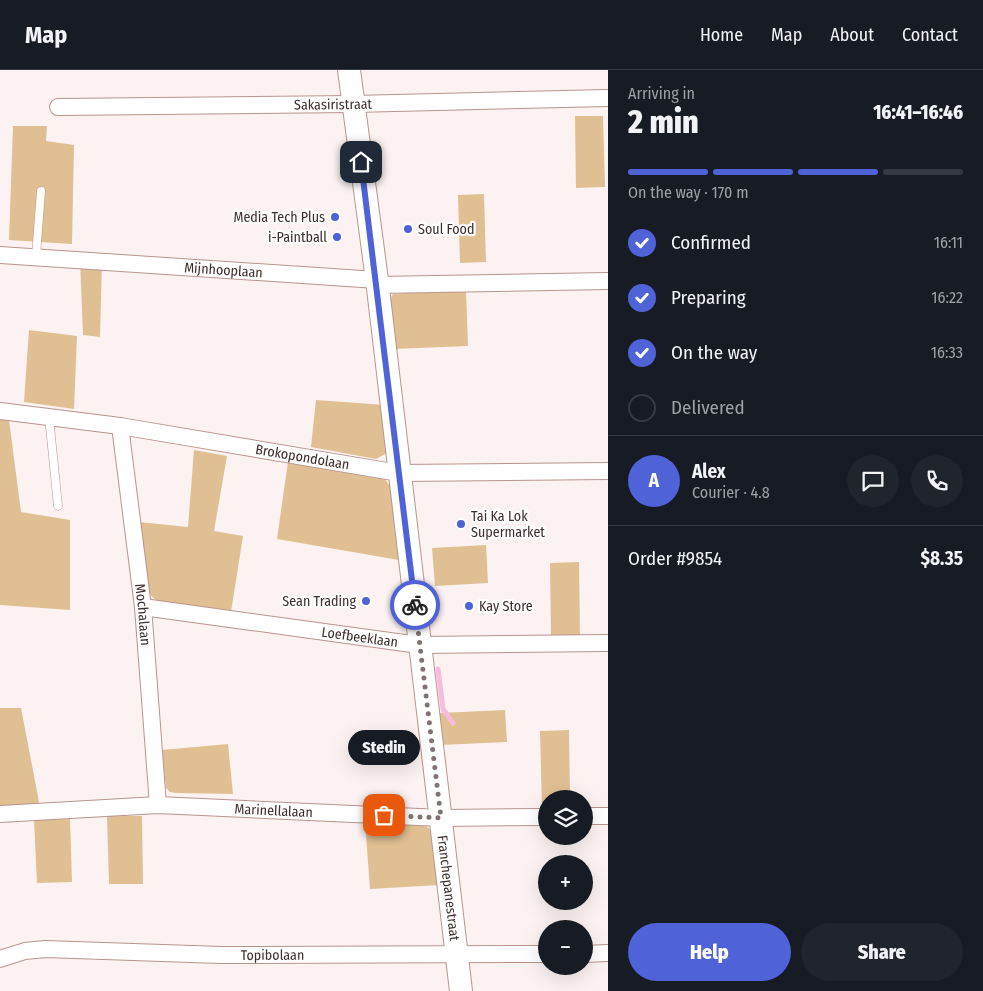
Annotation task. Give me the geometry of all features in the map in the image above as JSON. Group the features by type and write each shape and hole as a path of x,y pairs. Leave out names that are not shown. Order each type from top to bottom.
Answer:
{"street":[{"name":"Franchepanestraat","path":"349,70 377,282 461,991"},
{"name":"Sakasiristraat","path":"58,106 353,104 608,98"},
{"name":"Mijnhooplaan","path":"0,255 36,256 377,282 608,281"},
{"name":"Brokopondolaan","path":"0,411 120,426 399,473 608,471"},
{"name":"Mochalaan","path":"120,426 143,607 158,805"},
{"name":"Loefbeeklaan","path":"143,607 419,646 608,643"},
{"name":"Marinellalaan","path":"0,814 158,805 441,818 538,817"},
{"path":"593,816 608,816"},
{"name":"Topibolaan","path":"0,959 25,951 45,949 221,955 456,956 538,954"},
{"path":"593,954 608,953"}],"lane":[{"path":"36,256 40,190"},
{"path":"49,417 58,506"}],"shaded area":[{"path":"575,116 603,116 605,187 576,188"},
{"path":"13,126 47,126 46,141 74,145 72,244 9,240"},
{"path":"484,194 486,262 460,263 458,195"},
{"path":"80,259 102,260 100,337 83,335"},
{"path":"466,289 468,346 394,349 390,299 393,294"},
{"path":"29,330 77,336 74,409 24,402"},
{"path":"316,400 385,405 387,453 376,459 311,447"},
{"path":"0,418 9,420 21,512 70,520 70,610 0,605"},
{"path":"194,450 227,456 214,531 243,536 231,612 157,601 148,593 139,522 188,527"},
{"path":"288,462 385,479 392,489 399,560 277,539"},
{"path":"486,545 488,583 435,586 432,548"},
{"path":"579,562 580,636 551,637 550,563"},
{"path":"0,708 21,708 40,807 0,809"},
{"path":"505,710 507,742 440,745 439,713"},
{"path":"569,730 570,790 541,790 540,731"},
{"path":"228,744 233,794 176,793 170,792 166,788 162,750"},
{"path":"107,816 142,816 143,884 109,884"},
{"path":"70,819 72,882 37,883 34,820"},
{"path":"365,822 423,825 429,828 432,834 439,885 370,889"}],"waterway":[{"path":"438,669 443,709 453,723"}],"way so far":[{"path":"384,815 441,818 415,605"}],"place":[{"name":"Media Tech Plus","path":"335,217"},
{"name":"Soul Food","path":"408,229"},
{"name":"i-Paintball","path":"337,237"},
{"name":"Tai Ka Lok Supermarket","path":"461,524"},
{"name":"Sean Trading","path":"366,601"},
{"name":"Kay Store","path":"469,606"},
{"name":"Stedin","path":"384,815"}],"route":[{"path":"361,162 377,280 415,605"}]}
